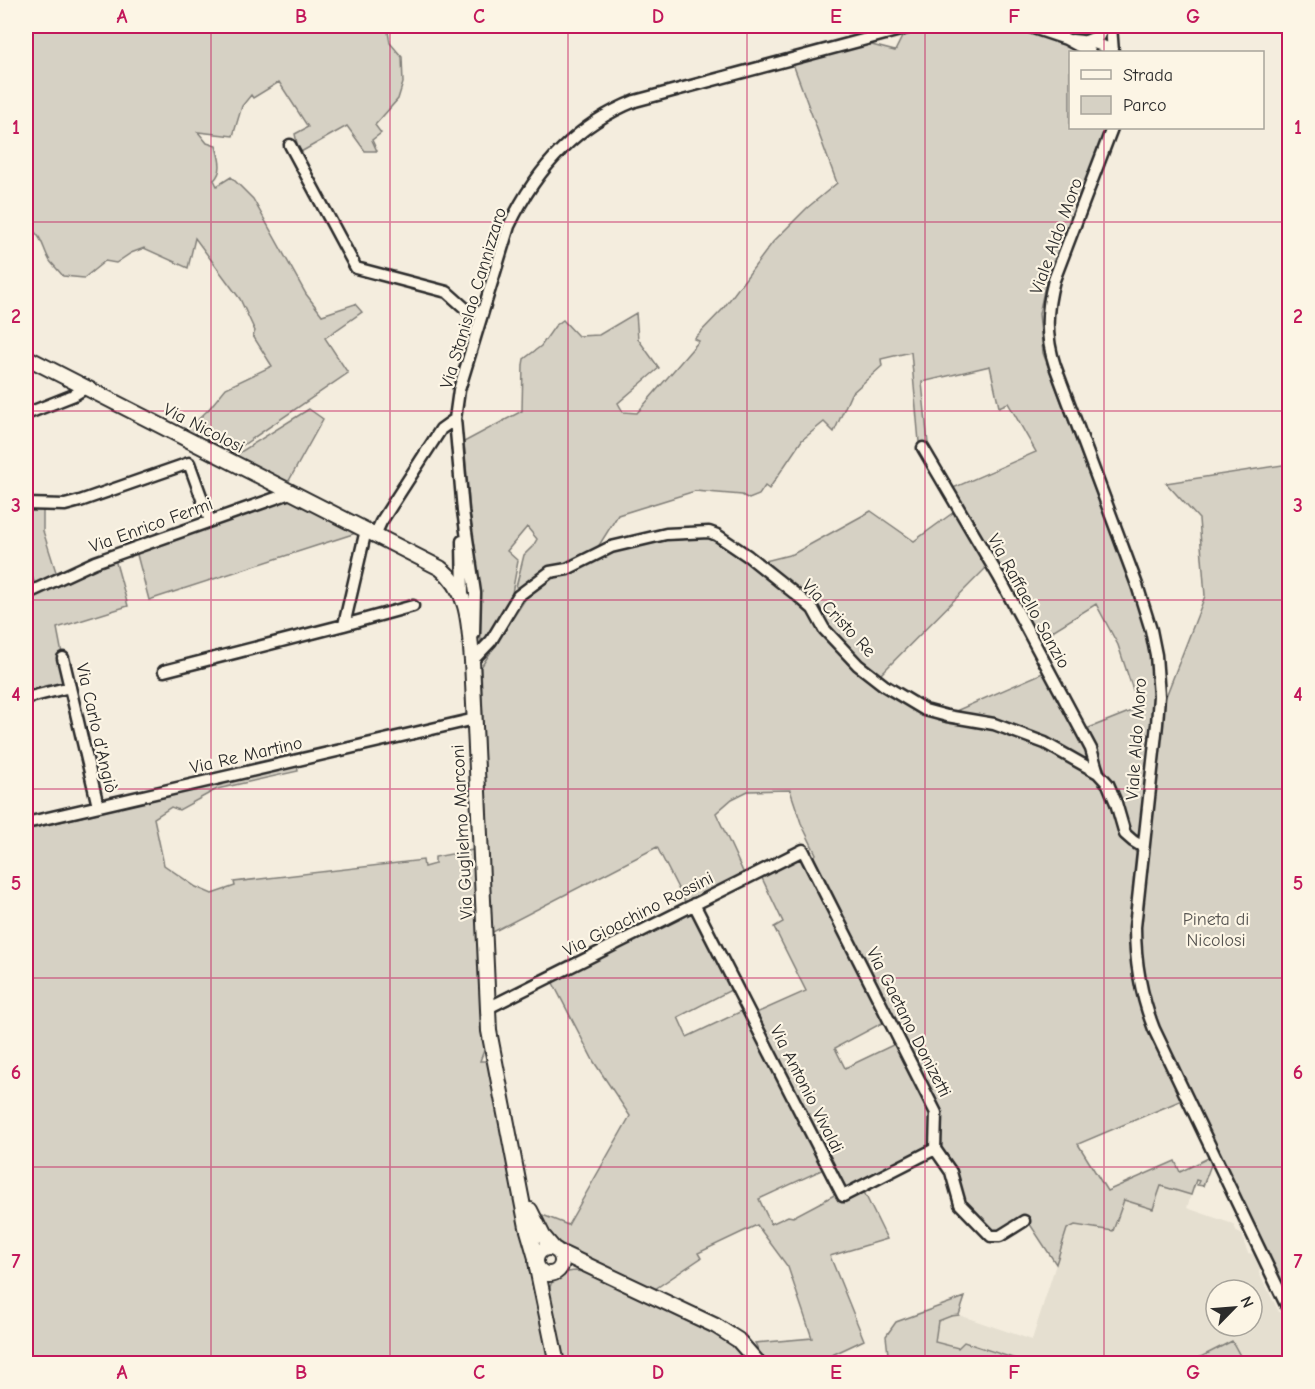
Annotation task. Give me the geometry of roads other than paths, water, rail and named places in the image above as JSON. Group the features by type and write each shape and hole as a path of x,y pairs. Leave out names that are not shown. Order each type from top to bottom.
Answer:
{"main road":[{"name":"Via Nicolosi","path":"26,357 370,533"},
{"name":"Via Guglielmo Marconi","path":"370,533 440,568 450,576 463,597 469,622 489,1031 518,1174"},
{"path":"518,1174 535,1222 562,1260 547,1288 550,1328"},
{"path":"518,1174 527,1227 557,1364"},
{"path":"536,1263 543,1249 555,1250 716,1326 738,1340 759,1364"},
{"path":"536,1263 544,1274 572,1268 600,1272"}],"street":[{"name":"Via Stanislao Cannizzaro","path":"463,511 455,419 459,390 509,226 519,204 539,172 552,158 586,127 619,108 659,94 884,30 915,26"},
{"path":"1027,26 1066,39 1088,51"},
{"path":"1086,41 1099,36 1104,26"},
{"path":"1111,26 1113,51"},
{"path":"1066,39 1086,41 1112,51"},
{"name":"Viale Aldo Moro","path":"1112,129 1054,280 1048,306 1047,334 1055,366 1140,594 1155,647 1159,696 1135,927 1136,964 1143,999 1154,1029 1290,1313"},
{"path":"290,145 356,268 447,292 466,309 481,314"},
{"path":"26,414 75,395 87,387"},
{"path":"344,625 370,533 381,522 441,429 455,419"},
{"name":"Via Raffaello Sanzio","path":"924,448 1010,597 1091,749 1098,773"},
{"path":"26,504 65,505 81,501 189,463 210,520"},
{"name":"Via Enrico Fermi","path":"26,594 95,562 290,493"},
{"path":"463,511 463,597"},
{"path":"463,511 475,593 472,661"},
{"name":"Via Cristo Re","path":"472,661 491,641 518,596 550,572 567,569 610,547 666,534 709,532 748,556 813,609 824,629 858,665 885,686 925,710 994,724 1037,740 1098,773 1108,784 1125,834 1143,847"},
{"path":"164,671 413,606"},
{"name":"Via Carlo d'Angiò","path":"63,658 98,806"},
{"path":"26,698 70,687"},
{"name":"Via Re Martino","path":"26,823 475,719"},
{"name":"Via Gioachino Rossini","path":"488,1008 803,850"},
{"name":"Via Gaetano Donizetti","path":"803,850 936,1113 935,1149"},
{"name":"Via Antonio Vivaldi","path":"694,904 843,1196 935,1149"},
{"path":"935,1149 951,1172 960,1204 991,1236 1000,1236 1024,1221"}],"park label":[{"name":"Pineta di Nicolosi","path":"1216,929"}]}
